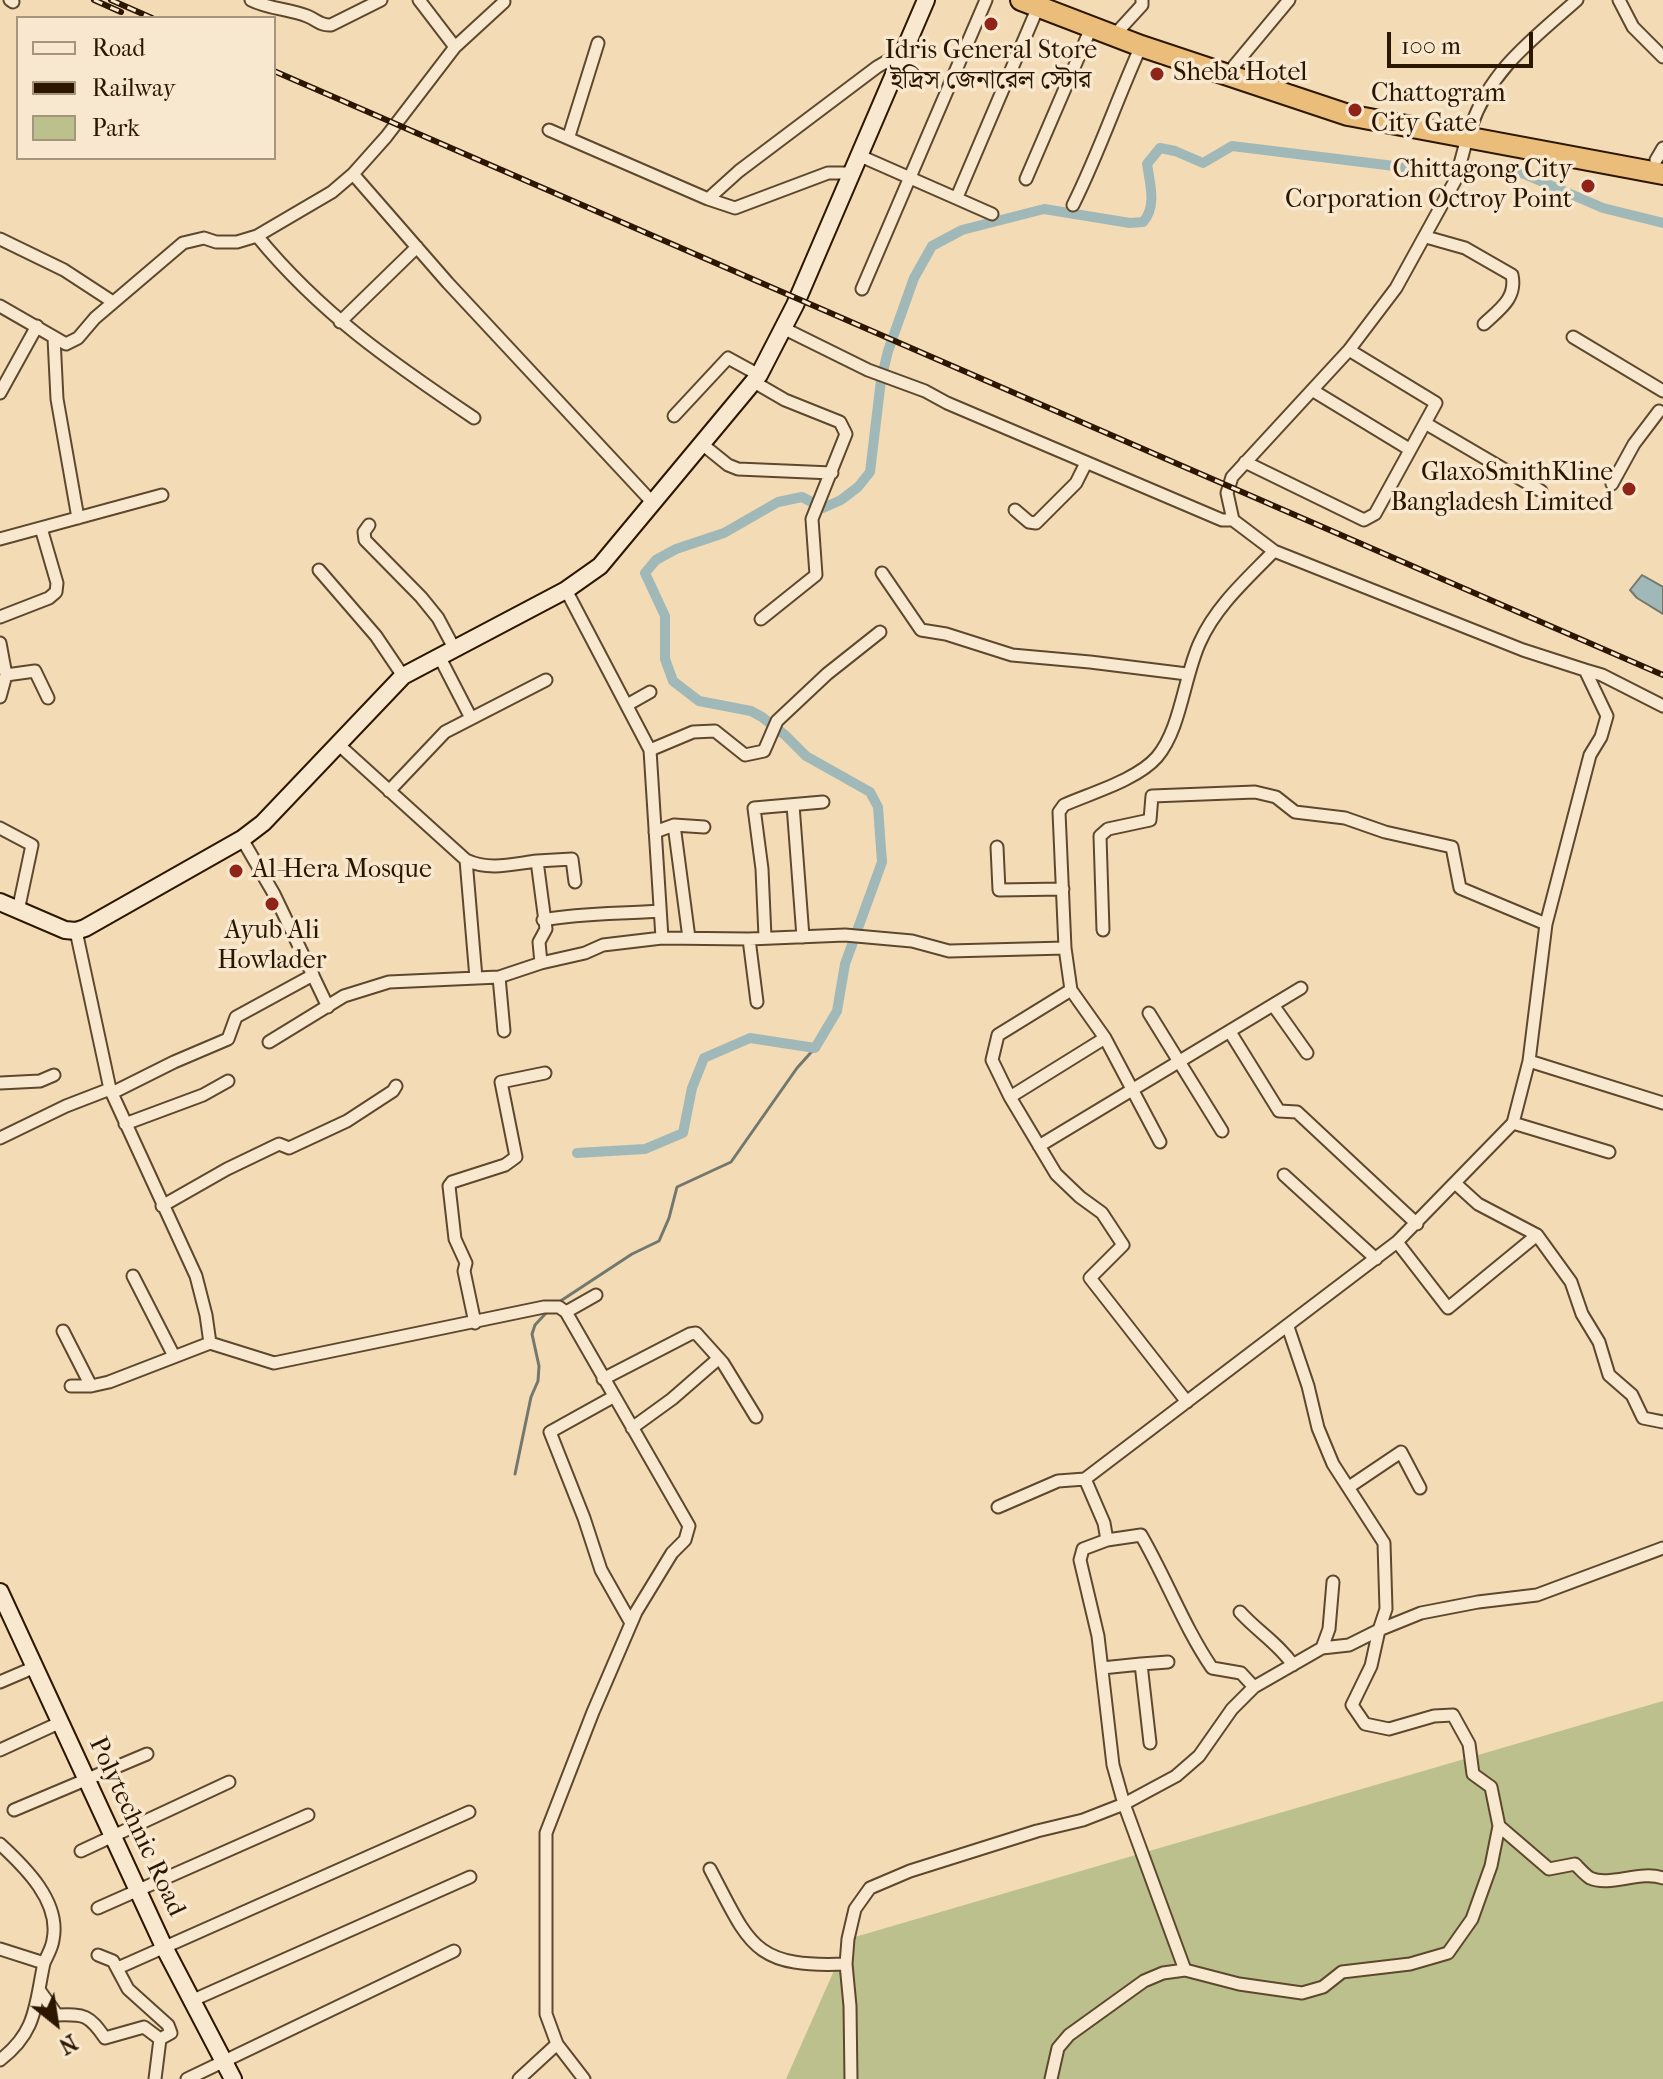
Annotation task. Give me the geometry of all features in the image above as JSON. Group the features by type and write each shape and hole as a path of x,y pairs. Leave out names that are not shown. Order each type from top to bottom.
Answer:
{"highway":[{"path":"1035,2 1243,72"},
{"path":"1035,2 1091,28 1141,46 1389,113 1469,133 1661,161"}],"street":[{"path":"251,0 309,17 324,26 381,0"},
{"path":"419,0 455,47"},
{"path":"0,902 65,930 76,931 242,839 263,823 403,676 566,590 600,566 756,378 785,329 926,0"},
{"path":"862,289 986,0"},
{"path":"1120,29 1142,5 1142,0"},
{"path":"1243,72 1289,0"},
{"path":"1233,520 1227,493 1232,477 1349,350 1396,288 1456,179 1469,133 1491,83 1506,63 1577,0"},
{"path":"1619,0 1633,27 1663,57"},
{"path":"0,306 66,344 78,338 113,302 183,243 204,238 216,242 237,242 257,236 332,192 353,174 418,98 455,47 504,2"},
{"path":"957,197 1035,2"},
{"path":"1026,179 1091,28"},
{"path":"569,136 598,43"},
{"path":"1073,205 1097,156 1120,92 1141,46"},
{"path":"708,199 739,171 877,67 901,53"},
{"path":"549,130 735,208 828,173 851,173"},
{"path":"858,155 992,214"},
{"path":"353,174 652,502"},
{"path":"257,236 280,264 340,322 397,366 474,418"},
{"path":"1426,237 1465,248 1512,275 1514,285 1510,300 1484,324"},
{"path":"0,239 64,270 113,302"},
{"path":"340,322 417,247"},
{"path":"0,393 37,326"},
{"path":"785,329 868,370 1086,463 1222,520 1233,520 1274,551 1523,650 1602,675 1663,706"},
{"path":"1573,337 1663,391"},
{"path":"54,338 57,399 78,518"},
{"path":"1245,462 1364,520 1375,514 1435,400 1349,350"},
{"path":"674,416 728,358 785,400 840,422 845,427 846,434 812,519 816,575 761,619"},
{"path":"1312,390 1409,449"},
{"path":"1612,484 1634,444 1662,411"},
{"path":"1425,423 1541,491"},
{"path":"702,444 728,465 738,469 832,473"},
{"path":"1015,510 1029,522 1036,523 1076,483 1086,463"},
{"path":"0,539 162,495"},
{"path":"369,525 364,532 365,540 438,618 446,652 471,718"},
{"path":"0,617 49,598 56,592 57,583 41,528"},
{"path":"1160,1142 1105,1038 1071,990 1065,948 1059,812 1064,805 1144,770 1158,756 1171,732 1200,640 1217,611 1274,551"},
{"path":"319,570 376,636 403,676"},
{"path":"882,573 921,630 946,634 1012,655 1187,674"},
{"path":"566,590 650,750 662,938"},
{"path":"650,750 693,732 715,731 745,755 764,751 774,726 827,674 880,632"},
{"path":"0,643 6,675 0,697"},
{"path":"998,1507 1058,1481 1085,1479 1397,1242 1513,1123 1529,1061 1546,924 1590,755 1601,737 1607,716 1585,670"},
{"path":"6,675 35,671 48,698"},
{"path":"389,791 445,732 546,680"},
{"path":"627,705 650,692"},
{"path":"339,745 466,860 490,867 572,859 575,882"},
{"path":"1103,930 1100,836 1108,829 1150,820 1152,796 1255,792 1276,797 1295,812 1345,818 1385,832 1452,847 1460,888 1546,924"},
{"path":"765,937 762,869 754,808 823,802"},
{"path":"793,805 803,937"},
{"path":"655,832 674,825 704,827"},
{"path":"674,825 689,938"},
{"path":"0,828 32,845 18,911"},
{"path":"242,839 274,894 328,1007"},
{"path":"997,847 999,890 1063,889"},
{"path":"466,860 476,978"},
{"path":"537,861 546,929 539,942 541,963"},
{"path":"543,920 574,914 660,911"},
{"path":"76,931 111,1091 196,1276 210,1343"},
{"path":"269,1042 344,996 389,982 499,977 603,945 662,938 749,939 845,935 912,941 949,951 1065,948"},
{"path":"749,939 757,1002"},
{"path":"0,1138 66,1106 111,1091 228,1039 236,1017 313,975"},
{"path":"499,977 504,1031"},
{"path":"1039,1146 1301,988"},
{"path":"1071,990 998,1035 992,1060 1010,1097 1056,1174 1102,1213 1123,1245 1090,1278 1187,1402"},
{"path":"1273,1005 1307,1053"},
{"path":"1149,1013 1222,1131"},
{"path":"1230,1032 1279,1111 1297,1112 1417,1224"},
{"path":"1010,1097 1105,1038"},
{"path":"1529,1061 1663,1103"},
{"path":"475,1323 464,1271 466,1263 455,1239 449,1186 452,1182 505,1165 516,1157 501,1082 545,1073"},
{"path":"0,1083 40,1081 54,1075"},
{"path":"125,1124 203,1095 228,1081"},
{"path":"162,1206 279,1144 289,1148 347,1121 396,1086"},
{"path":"1513,1123 1609,1152"},
{"path":"1284,1175 1376,1259"},
{"path":"1456,1184 1478,1204 1537,1235 1571,1282 1582,1314 1599,1342 1609,1375 1632,1395 1643,1418 1663,1422"},
{"path":"1397,1242 1448,1308 1537,1235"},
{"path":"133,1276 174,1356"},
{"path":"71,1386 109,1382 210,1343 274,1363 544,1307 562,1310 596,1295"},
{"path":"562,1310 689,1526 688,1535 672,1553 631,1623 546,1833 546,2014 557,2044 584,2079"},
{"path":"1051,2079 1058,2048 1069,2035 1144,1981 1163,1973 1185,1970 1239,1984 1302,1993 1323,1987 1342,1972 1410,1964 1448,1953 1472,1919 1491,1866 1499,1826 1491,1787 1473,1774 1469,1744 1453,1715 1434,1716 1389,1729 1365,1724 1352,1705 1371,1666 1386,1609 1384,1543 1333,1464 1318,1428 1288,1327"},
{"path":"63,1331 91,1386"},
{"path":"603,1379 696,1333 723,1363 756,1417"},
{"path":"632,1428 672,1399 718,1359"},
{"path":"613,1397 550,1432 601,1570 631,1623"},
{"path":"1349,1487 1401,1452 1420,1488"},
{"path":"1085,1479 1104,1523 1107,1540"},
{"path":"1185,1970 1124,1804 1113,1765 1092,1605 1080,1560 1083,1549 1107,1540 1141,1535 1182,1611 1194,1641 1212,1668 1241,1673 1254,1687"},
{"path":"851,2079 846,1964 848,1939 855,1909 870,1888 910,1871 1037,1831 1083,1820 1124,1804 1176,1776 1199,1756 1232,1709 1254,1687 1322,1648 1349,1645 1421,1613 1537,1595 1663,1548"},
{"path":"1322,1648 1329,1629 1333,1582"},
{"name":"Polytechnic Road","path":"0,1592 4,1610 35,1667 115,1835 164,1947 233,2079"},
{"path":"1240,1612 1283,1651 1293,1665"},
{"path":"1102,1668 1168,1662"},
{"path":"1141,1664 1150,1743"},
{"path":"0,1682 35,1667"},
{"path":"0,1750 61,1722"},
{"path":"14,1810 147,1754"},
{"path":"81,1851 229,1782"},
{"path":"120,1967 469,1812"},
{"path":"98,1908 308,1815"},
{"path":"1499,1826 1549,1869 1575,1864 1591,1878 1612,1880 1632,1875 1663,1878"},
{"path":"0,1844 37,1884 49,1906 54,1925 53,1941 44,1963 40,1991 27,2033 14,2050 0,2060"},
{"path":"710,1869 751,1943 765,1954 777,1960 808,1965 846,1964"},
{"path":"191,2001 470,1877"},
{"path":"0,1949 44,1963"},
{"path":"187,2079 454,1951"},
{"path":"98,1955 113,1961 128,1989 168,2025 171,2033 160,2039"},
{"path":"40,1991 57,2015 83,2014 105,2038 144,2027 160,2039"},
{"path":"155,2079 160,2039"},
{"path":"519,2079 557,2044"}],"green space":[{"path":"1663,1701 1663,2079 786,2079 848,1939"}],"water":[{"path":"1642,575 1663,587 1663,614 1630,590"}],"waterway":[{"path":"577,1153 645,1149 683,1133 692,1088 704,1058 750,1038 815,1048 837,1011 845,964 882,862 878,807 870,792 806,756 762,717 751,711 699,701 673,681 665,659 665,616 645,573 656,560 676,549 724,533 778,502 802,497 823,508 841,500 858,487 870,472 881,380 888,351 914,278 932,246 962,230 1044,209 1130,223 1143,222 1151,202 1147,164 1160,148 1203,163 1232,146 1443,172 1480,174 1510,168 1603,208 1663,223"},
{"path":"559,1302 632,1254 659,1241 677,1187 731,1162 797,1068 815,1048"},
{"path":"515,1474 531,1397 538,1381 539,1366 532,1334 535,1325 547,1312"}],"railway":[{"path":"94,0 121,12"},
{"path":"111,0 147,16"},
{"path":"276,72 1663,675"}],"place":[{"name":"Idris General Store ইদ্রিস জেনারেল স্টোর","path":"991,24"},
{"name":"Sheba Hotel","path":"1157,74"},
{"name":"Chattogram City Gate","path":"1355,110"},
{"name":"Chittagong City Corporation Octroy Point","path":"1588,186"},
{"name":"GlaxoSmithKline Bangladesh Limited","path":"1629,489"},
{"name":"Al-Hera Mosque","path":"236,871"},
{"name":"Ayub Ali Howlader","path":"272,904"}]}
